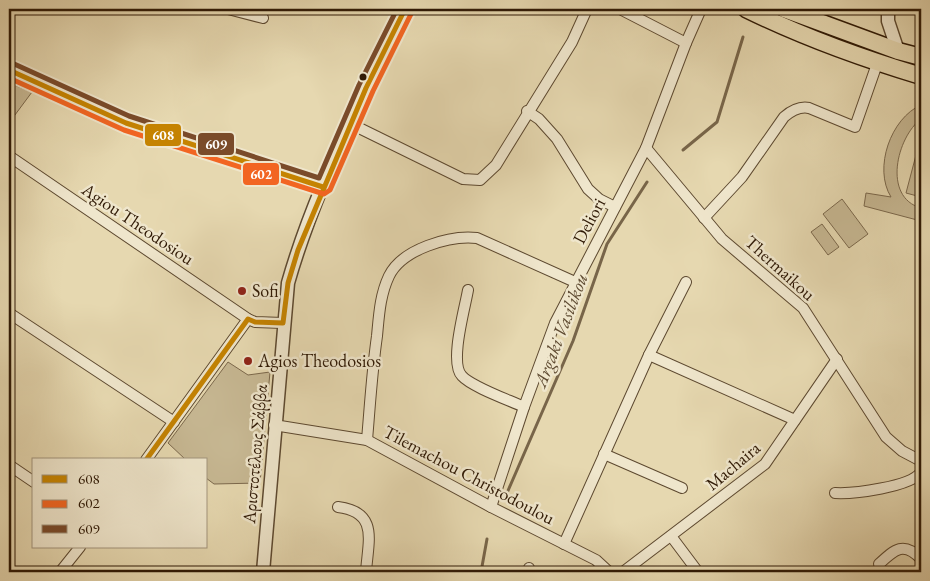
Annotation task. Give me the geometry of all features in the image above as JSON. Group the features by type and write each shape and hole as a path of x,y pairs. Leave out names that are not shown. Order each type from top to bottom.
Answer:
{"highway":[{"path":"746,9 792,31 876,64 921,76"},
{"path":"784,9 798,16 898,51 921,57"}],"street":[{"path":"228,9 263,18"},
{"name":"Αριστοτέλους Σάββα","path":"262,572 288,284 298,250 323,186 352,124 366,88 405,9"},
{"path":"352,124 464,179 475,181 485,178 496,164 527,111 572,42 587,9"},
{"path":"620,9 686,43"},
{"name":"Deliori","path":"491,507 524,407 556,322 575,282 646,148 701,9"},
{"path":"869,40 881,32 888,15"},
{"path":"888,15 898,51"},
{"path":"704,218 742,177 791,111 804,107 809,108 855,127 876,64"},
{"path":"9,70 126,123 323,186"},
{"path":"527,111 539,119 556,138 588,189 599,199 616,206"},
{"name":"Thermaikou","path":"646,148 722,239 803,308 886,436 898,448 921,461"},
{"name":"Agiou Theodosiou","path":"9,156 248,319"},
{"path":"367,440 381,297 390,274 406,259 423,248 443,240 462,236 477,238 492,243 575,282"},
{"path":"564,544 649,354 686,282"},
{"path":"468,290 456,358 458,371 466,380 524,407"},
{"path":"9,313 174,422"},
{"path":"147,458 248,319 256,322 283,323"},
{"path":"649,354 795,420"},
{"name":"Machaira","path":"623,572 765,464 837,359"},
{"name":"Tilemachou Christodoulou","path":"274,425 367,440 491,507 596,560 610,572"},
{"path":"604,454 682,488"},
{"path":"9,465 32,481"},
{"path":"835,493 861,491 910,481 921,472"},
{"path":"338,507 353,508 359,512 367,524 369,533 366,572"},
{"path":"671,536 698,572"},
{"path":"60,572 79,548"},
{"path":"879,564 892,552 904,548 915,552 921,559"}],"shaded area":[{"path":"9,83 32,92 9,123"},
{"path":"921,105 921,119 905,139 897,166 901,192 909,202 921,208 921,221 864,206 866,193 891,197 886,185 884,172 888,145 901,121 910,111"},
{"path":"921,136 921,197 906,193"},
{"path":"842,199 868,234 849,248 823,214"},
{"path":"822,224 839,247 828,255 811,232"},
{"path":"228,362 248,375 270,372 260,483 214,484 208,480 208,458 184,458 168,443"}],"waterway":[{"name":"Argaki Vasilikou","path":"683,150 717,122 743,37"},
{"name":"Argaki Vasilikou","path":"507,493 573,341 607,244 647,182"},
{"name":"Argaki Vasilikou","path":"481,572 487,539"}],"transit line":[{"name":"609","path":"12,63 129,116 319,178 359,85 397,9"},
{"name":"608","path":"147,458 248,319 255,322 283,323 288,283 298,250 366,88 405,9"},
{"name":"602","path":"9,78 124,130 324,194 330,190 373,91 412,12"},
{"name":"608","path":"9,70 126,123 323,187"}],"place":[{"name":"Sofi","path":"242,291"},
{"name":"Agios Theodosios","path":"248,361"}]}
